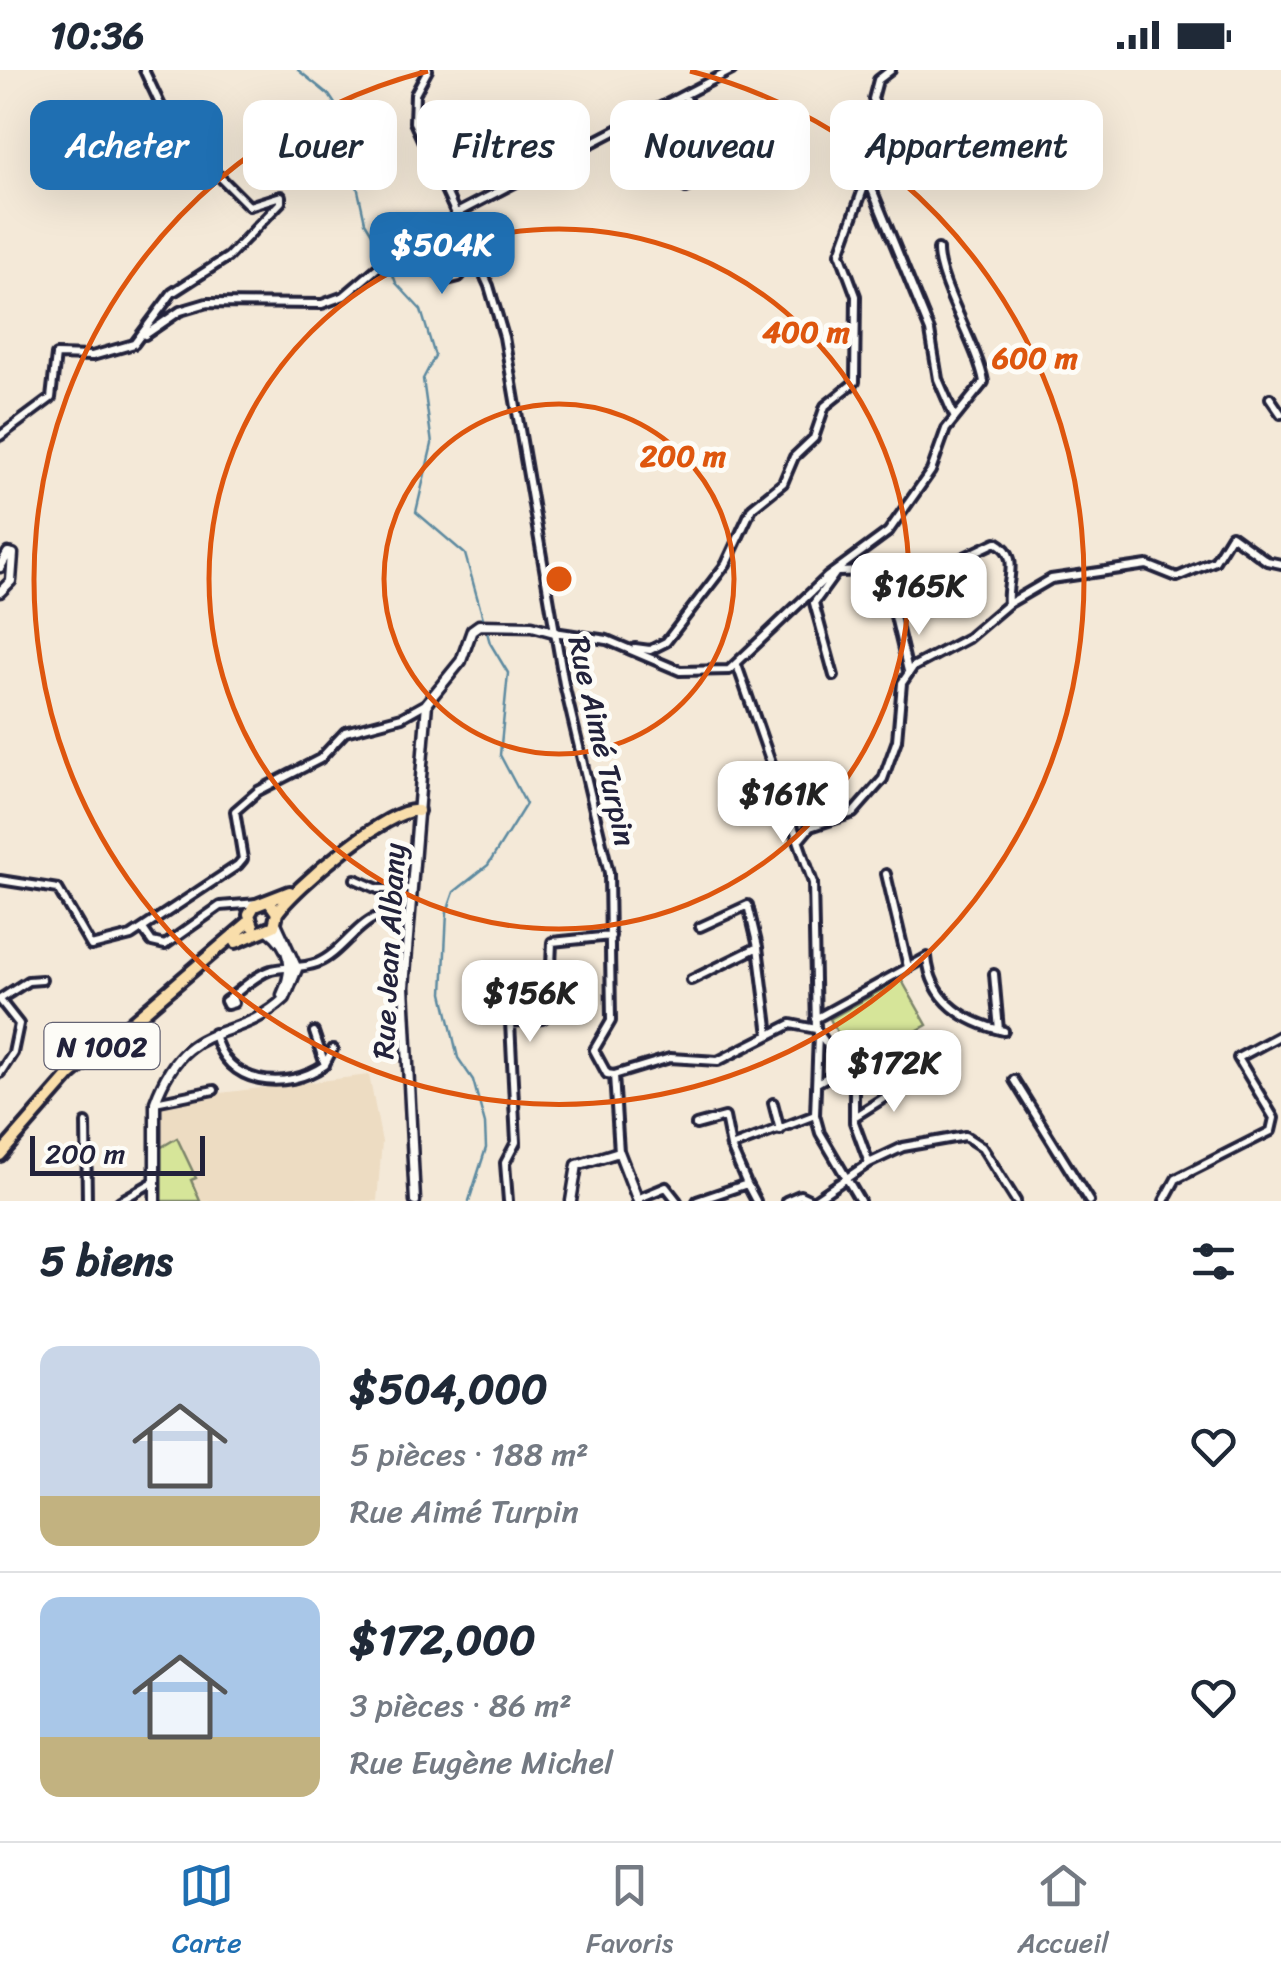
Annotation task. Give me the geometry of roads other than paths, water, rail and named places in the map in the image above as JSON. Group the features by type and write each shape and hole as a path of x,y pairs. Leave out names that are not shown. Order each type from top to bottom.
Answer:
{"main road":[{"name":"N 1002","path":"0,1155 84,1062 307,882 400,813 418,812"}],"street":[{"path":"144,70 169,124 194,162 219,176 249,206 270,197 280,196 281,202 228,257 172,293 144,336"},
{"name":"Rue Aimé Turpin","path":"428,70 416,94 414,122 490,286 511,366 554,632 609,873 611,1021 594,1050 607,1074 614,1075"},
{"path":"455,214 732,70"},
{"path":"874,100 878,80 891,70"},
{"path":"685,95 687,100"},
{"path":"0,880 58,889 91,946 143,929 243,859 235,811 258,790 320,759 345,732 402,716 427,703 462,661 472,630 479,624 532,626 650,650 666,642 726,564 752,508 783,483 794,457 814,438 825,406 855,382 858,373 852,336 856,296 840,254 862,190"},
{"path":"873,190 930,331 938,379 954,416"},
{"path":"629,647 680,670 717,673 737,665 836,572 888,532 931,471 954,416 984,382 981,363 972,353 955,298 938,262 938,248"},
{"path":"0,436 51,398 56,355 92,356 127,348 192,306 335,301 387,257 424,262 447,280 459,277 475,257"},
{"path":"1270,398 1281,414"},
{"path":"800,838 810,827 854,813 883,779 892,759 902,683 908,672 979,630 1008,604 1050,579 1147,565 1173,577 1193,573 1215,561 1231,535 1266,561 1281,564"},
{"path":"836,572 938,569 996,542 1007,550 1012,564 1008,604"},
{"path":"0,567 12,554 11,581 0,592"},
{"path":"834,676 814,603 836,572"},
{"path":"894,612 908,672"},
{"path":"737,665 814,882 815,1115 820,1133 860,1201"},
{"name":"Rue Jean Albany","path":"415,1201 404,987 427,703"},
{"path":"886,874 908,967"},
{"path":"355,879 378,889 412,890"},
{"path":"143,929 152,942 165,945 197,920 232,902"},
{"path":"155,1201 154,1102 174,1061 193,1043 268,1010 280,1000 294,969 286,948 263,917 232,902"},
{"path":"232,902 263,917"},
{"path":"700,927 748,905 758,947 768,1035"},
{"path":"232,997 265,972 294,969 326,958 360,926 382,915 396,914 408,922"},
{"path":"508,1201 506,1157 516,1142 510,1022 542,1020 549,1014 552,942 611,936"},
{"path":"691,980 758,947"},
{"path":"815,1019 927,956 929,976 942,998 976,1026 1002,1030 994,974"},
{"path":"0,1073 13,1053 19,1024 0,1000 28,981 42,980"},
{"path":"678,1201 666,1188 637,1200 619,1152 614,1075 670,1058 718,1061 798,1023 817,1031 846,1067 854,1083 854,1117 869,1163"},
{"path":"214,1032 224,1059 250,1077 298,1079 325,1065 334,1049"},
{"path":"314,1032 325,1065"},
{"path":"1164,1201 1176,1180 1266,1134 1278,1121 1238,1058 1281,1035"},
{"path":"816,1083 846,1067"},
{"path":"854,1117 914,1079"},
{"path":"1014,1080 1089,1201"},
{"path":"154,1102 214,1090"},
{"path":"773,1102 780,1130"},
{"path":"731,1147 815,1115"},
{"path":"696,1125 726,1117 731,1147 756,1201"},
{"path":"86,1123 87,1201"},
{"path":"786,1201 800,1196 813,1200 848,1181 869,1163 903,1147 965,1136 982,1147 1016,1201"},
{"path":"571,1201 577,1165 619,1152"},
{"path":"120,1201 155,1181"},
{"path":"697,1201 747,1184"}],"waterway":[{"path":"298,70 329,95 341,113 365,222 386,256"},
{"path":"389,264 396,283 421,310 435,356 423,379 432,444 416,512 465,554 490,643 508,673 500,755 526,804 488,865 454,892 447,912 443,993 458,1058 473,1080 485,1124 486,1148 469,1201"}]}
